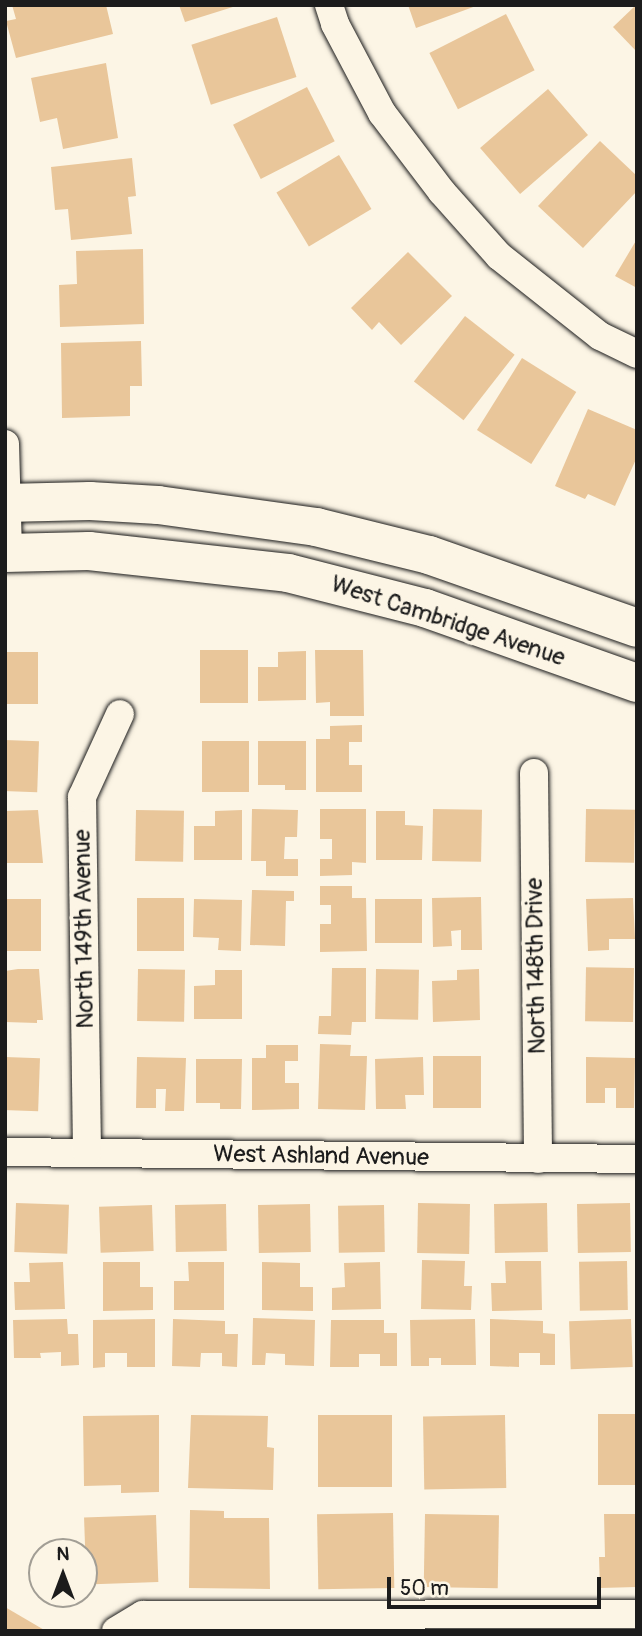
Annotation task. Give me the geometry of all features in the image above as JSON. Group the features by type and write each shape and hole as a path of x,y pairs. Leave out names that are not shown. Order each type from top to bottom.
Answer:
{"street":[{"path":"329,5 335,24 382,113 442,192 499,256 600,336 637,354"},
{"path":"5,444 7,553"},
{"name":"West Cambridge Avenue","path":"7,503 90,501 158,505 316,527 441,559 637,628"},
{"name":"West Cambridge Avenue","path":"7,553 89,551 288,573 425,608 637,683"},
{"name":"North 149th Avenue","path":"87,1152 82,797 120,714"},
{"name":"North 148th Drive","path":"534,773 538,1159"},
{"name":"West Ashland Avenue","path":"5,1152 637,1159"},
{"path":"116,1631 143,1615 585,1622 637,1614"}],"building":[{"path":"12,5 106,5 113,34 16,58 6,21 16,19"},
{"path":"179,5 236,5 236,6 185,22"},
{"path":"408,5 476,5 476,6 416,28"},
{"path":"637,5 637,52 613,27"},
{"path":"506,14 535,70 458,109 429,53"},
{"path":"277,17 296,77 211,105 191,45"},
{"path":"106,63 118,138 63,149 57,118 40,122 31,78"},
{"path":"307,87 335,141 261,179 233,125"},
{"path":"548,89 588,135 520,194 480,148"},
{"path":"600,141 637,176 637,191 583,248 538,206"},
{"path":"339,155 371,209 309,247 276,193"},
{"path":"132,158 136,196 128,197 132,234 71,240 68,209 55,210 51,167"},
{"path":"637,239 637,288 615,276"},
{"path":"143,249 144,324 60,327 59,285 77,284 76,251"},
{"path":"408,252 452,296 401,345 379,322 372,330 351,308"},
{"path":"465,316 515,355 464,420 414,381"},
{"path":"141,341 142,386 130,386 130,416 62,418 61,343"},
{"path":"522,358 576,392 531,464 477,430"},
{"path":"588,409 637,430 637,457 615,506 588,494 585,499 555,486"},
{"path":"200,650 248,650 248,703 200,703"},
{"path":"315,650 363,650 364,716 330,716 330,702 316,703"},
{"path":"306,651 306,700 258,701 258,667 278,667 278,652"},
{"path":"5,652 38,652 38,704 5,704"},
{"path":"362,725 362,742 349,742 349,765 362,765 362,792 316,792 316,739 330,739 330,726"},
{"path":"5,740 39,741 37,792 5,791"},
{"path":"202,741 249,741 249,792 202,792"},
{"path":"258,741 306,741 306,790 285,790 285,785 258,785"},
{"path":"252,809 298,810 297,837 285,837 284,859 298,859 298,876 266,876 266,861 251,861"},
{"path":"320,809 366,809 366,863 352,862 352,875 320,876 320,859 332,859 332,839 320,839"},
{"path":"433,809 482,810 481,862 432,861"},
{"path":"586,809 635,810 634,863 585,862"},
{"path":"38,810 43,863 5,863 5,811"},
{"path":"136,810 184,811 183,862 135,861"},
{"path":"242,810 242,860 194,860 194,826 215,826 215,811"},
{"path":"376,811 405,811 405,825 423,826 422,860 376,860"},
{"path":"320,886 352,886 352,898 366,898 367,951 320,952 320,924 331,924 331,905 320,905"},
{"path":"252,890 294,891 294,901 286,901 285,946 250,945"},
{"path":"481,897 482,950 461,950 461,930 451,931 452,946 433,947 432,898"},
{"path":"137,898 184,898 184,951 137,951"},
{"path":"633,898 635,939 609,939 609,950 588,951 586,899"},
{"path":"5,899 41,899 41,951 5,951"},
{"path":"194,899 242,900 241,951 218,950 219,938 193,937"},
{"path":"375,899 422,899 422,943 375,943"},
{"path":"586,967 634,968 633,1022 585,1021"},
{"path":"332,968 366,968 366,1022 352,1022 351,1035 318,1034 319,1016 331,1016"},
{"path":"39,969 43,1020 37,1020 37,1023 5,1022 5,971"},
{"path":"138,969 185,970 184,1022 137,1021"},
{"path":"376,969 419,970 418,1020 375,1019"},
{"path":"479,969 480,1020 433,1022 432,981 457,980 457,970"},
{"path":"215,970 242,970 242,1019 194,1019 194,986 215,985"},
{"path":"320,1044 351,1045 350,1056 367,1056 365,1110 318,1109"},
{"path":"266,1045 298,1045 298,1061 285,1061 285,1083 299,1083 299,1109 252,1110 252,1058 266,1058"},
{"path":"433,1056 481,1056 481,1108 433,1108"},
{"path":"5,1057 40,1058 38,1111 5,1110"},
{"path":"137,1057 186,1058 184,1111 165,1111 166,1089 156,1089 156,1108 136,1108"},
{"path":"423,1057 424,1095 405,1095 406,1109 376,1109 375,1059"},
{"path":"586,1057 635,1058 634,1108 616,1108 616,1088 605,1088 605,1103 586,1103"},
{"path":"196,1059 242,1059 241,1109 220,1109 220,1103 196,1103"},
{"path":"16,1203 69,1205 67,1254 14,1252"},
{"path":"418,1203 470,1204 469,1254 417,1253"},
{"path":"547,1203 548,1252 495,1253 494,1204"},
{"path":"630,1203 631,1252 578,1253 577,1204"},
{"path":"226,1204 227,1251 176,1252 175,1205"},
{"path":"310,1204 311,1252 259,1253 258,1205"},
{"path":"152,1205 154,1251 101,1253 99,1207"},
{"path":"384,1205 385,1252 339,1253 338,1206"},
{"path":"422,1260 465,1261 464,1286 472,1286 471,1310 421,1309"},
{"path":"505,1261 541,1261 542,1310 492,1311 491,1283 506,1283"},
{"path":"627,1261 628,1310 580,1311 579,1262"},
{"path":"63,1262 65,1309 15,1310 14,1282 30,1282 29,1263"},
{"path":"103,1262 140,1262 140,1287 153,1287 153,1310 103,1311"},
{"path":"188,1262 224,1262 224,1310 174,1310 174,1281 189,1281"},
{"path":"262,1262 300,1263 300,1287 313,1287 313,1311 262,1310"},
{"path":"380,1262 381,1309 332,1310 332,1288 345,1287 344,1263"},
{"path":"253,1318 315,1320 314,1366 285,1365 285,1354 266,1353 265,1365 252,1365"},
{"path":"67,1319 68,1334 78,1334 79,1365 61,1366 61,1352 40,1353 41,1358 14,1358 13,1320"},
{"path":"155,1319 155,1367 127,1367 127,1353 105,1353 105,1367 93,1368 93,1320"},
{"path":"173,1319 225,1321 225,1334 238,1334 237,1367 222,1366 222,1353 201,1353 200,1367 172,1366"},
{"path":"475,1319 476,1365 441,1365 441,1358 429,1358 429,1366 411,1366 410,1320"},
{"path":"490,1319 543,1321 543,1333 555,1334 555,1365 540,1365 540,1353 519,1353 519,1367 490,1366"},
{"path":"631,1319 633,1367 571,1369 569,1321"},
{"path":"331,1320 384,1320 384,1333 397,1333 397,1366 380,1366 380,1354 359,1354 359,1367 330,1367"},
{"path":"598,1414 637,1414 637,1485 598,1485"},
{"path":"159,1415 159,1492 121,1493 121,1485 84,1486 83,1416"},
{"path":"191,1415 268,1416 267,1447 274,1448 273,1490 188,1488"},
{"path":"318,1415 392,1415 392,1487 318,1487"},
{"path":"505,1415 506,1488 424,1489 423,1416"},
{"path":"190,1510 224,1511 224,1518 269,1518 270,1589 189,1588"},
{"path":"393,1513 394,1588 318,1589 317,1514"},
{"path":"425,1514 499,1515 498,1588 424,1587"},
{"path":"604,1514 637,1514 637,1587 600,1588 599,1557 605,1557"},
{"path":"156,1515 158,1582 98,1584 98,1538 85,1538 84,1518"},
{"path":"5,1607 46,1631 5,1631"}]}
